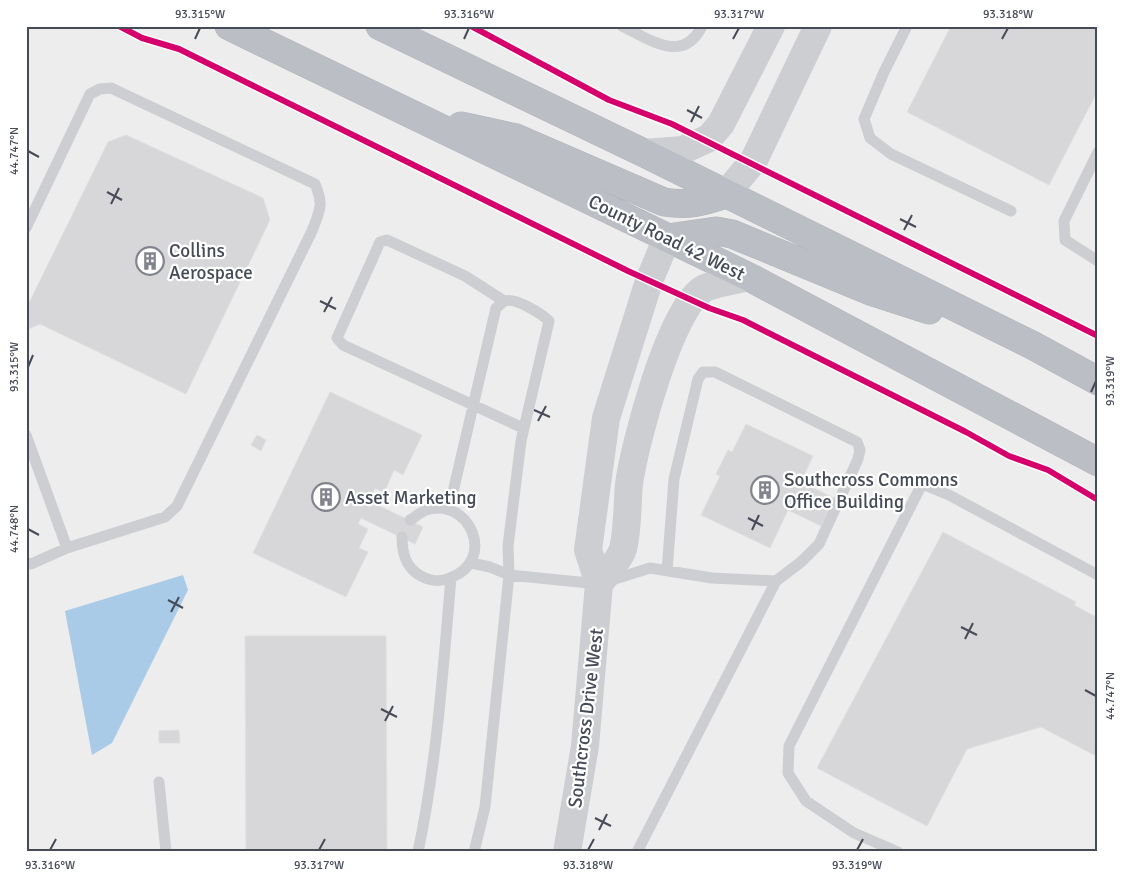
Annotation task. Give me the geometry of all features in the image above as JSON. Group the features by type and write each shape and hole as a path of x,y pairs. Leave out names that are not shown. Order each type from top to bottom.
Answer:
{"highway":[{"name":"County Road 42 West","path":"229,26 749,277 1098,462"},
{"path":"380,26 1032,345 1098,381"},
{"path":"411,114 516,138 664,202 677,204 702,203 726,194"},
{"path":"667,238 716,231 732,234 873,292 1032,345"}],"street":[{"path":"644,154 683,150 709,138 721,124 771,26"},
{"path":"726,194 754,160 818,26"},
{"name":"Southcross Drive West","path":"568,852 585,746 599,584 588,550 606,418 649,280 667,238"},
{"path":"599,584 623,551 632,473 659,366 673,333 691,300 704,288 749,277"}],"lane":[{"path":"622,26 666,47 679,47 690,42 702,26"},
{"path":"907,26 884,72 864,119 870,138 891,154 1011,211"},
{"path":"26,228 90,94 100,89 112,88 315,184 321,198 320,212 312,231 177,506 165,517 67,548 31,564 26,563"},
{"path":"1098,152 1064,221 1065,240 1098,261"},
{"path":"504,301 465,276 387,240 380,242 337,338 343,345 524,428"},
{"path":"449,509 496,308 504,301 512,300 543,315 549,322 524,428 508,546 509,575 485,807 474,852"},
{"path":"637,852 776,580 801,562 819,544 858,459 860,450 857,442 715,372 703,372 698,379 674,480 667,571"},
{"path":"26,435 67,548"},
{"path":"898,852 854,833 806,801 788,774 789,746 922,484 950,495 1098,575"},
{"path":"402,537 405,560 412,570 422,577 445,580 465,570 471,563 475,546 474,534 468,523 460,515 449,509 437,508 424,510 410,520"},
{"path":"471,563 490,567 509,575 599,584 650,568 712,578 776,580"},
{"path":"418,852 438,727 451,578"},
{"path":"159,782 166,852"}],"water":[{"path":"183,575 188,590 112,743 92,755 65,611"}],"building":[{"path":"951,26 1098,26 1098,90 1049,185 907,112"},
{"name":"Collins Aerospace","path":"126,135 263,198 270,220 186,394 40,324 28,329 26,322 26,302 30,301 108,142"},
{"name":"Asset Marketing","path":"330,392 422,435 403,475 394,470 384,493 375,488 369,501 423,527 415,544 361,518 358,524 368,529 359,548 368,552 346,597 253,553"},
{"name":"Southcross Commons Office Building","path":"746,424 813,456 801,482 834,498 821,526 788,510 770,548 701,515 720,476 716,474 728,450 732,452"},
{"path":"257,435 266,440 261,451 251,445"},
{"path":"943,532 1076,602 1074,605 1098,618 1098,757 1041,727 967,749 927,826 817,768"},
{"path":"245,636 386,636 387,852 246,852"},
{"path":"179,730 180,743 159,743 159,731"}],"cycle path":[{"path":"119,26 142,38 179,49 628,271 709,308 743,320 966,432 1009,456 1048,470 1098,500"},
{"path":"471,26 609,100 672,124 1098,336"}],"place":[{"name":"Collins Aerospace","path":"150,261"},
{"name":"Southcross Commons Office Building","path":"765,490"},
{"name":"Asset Marketing","path":"326,497"}]}
